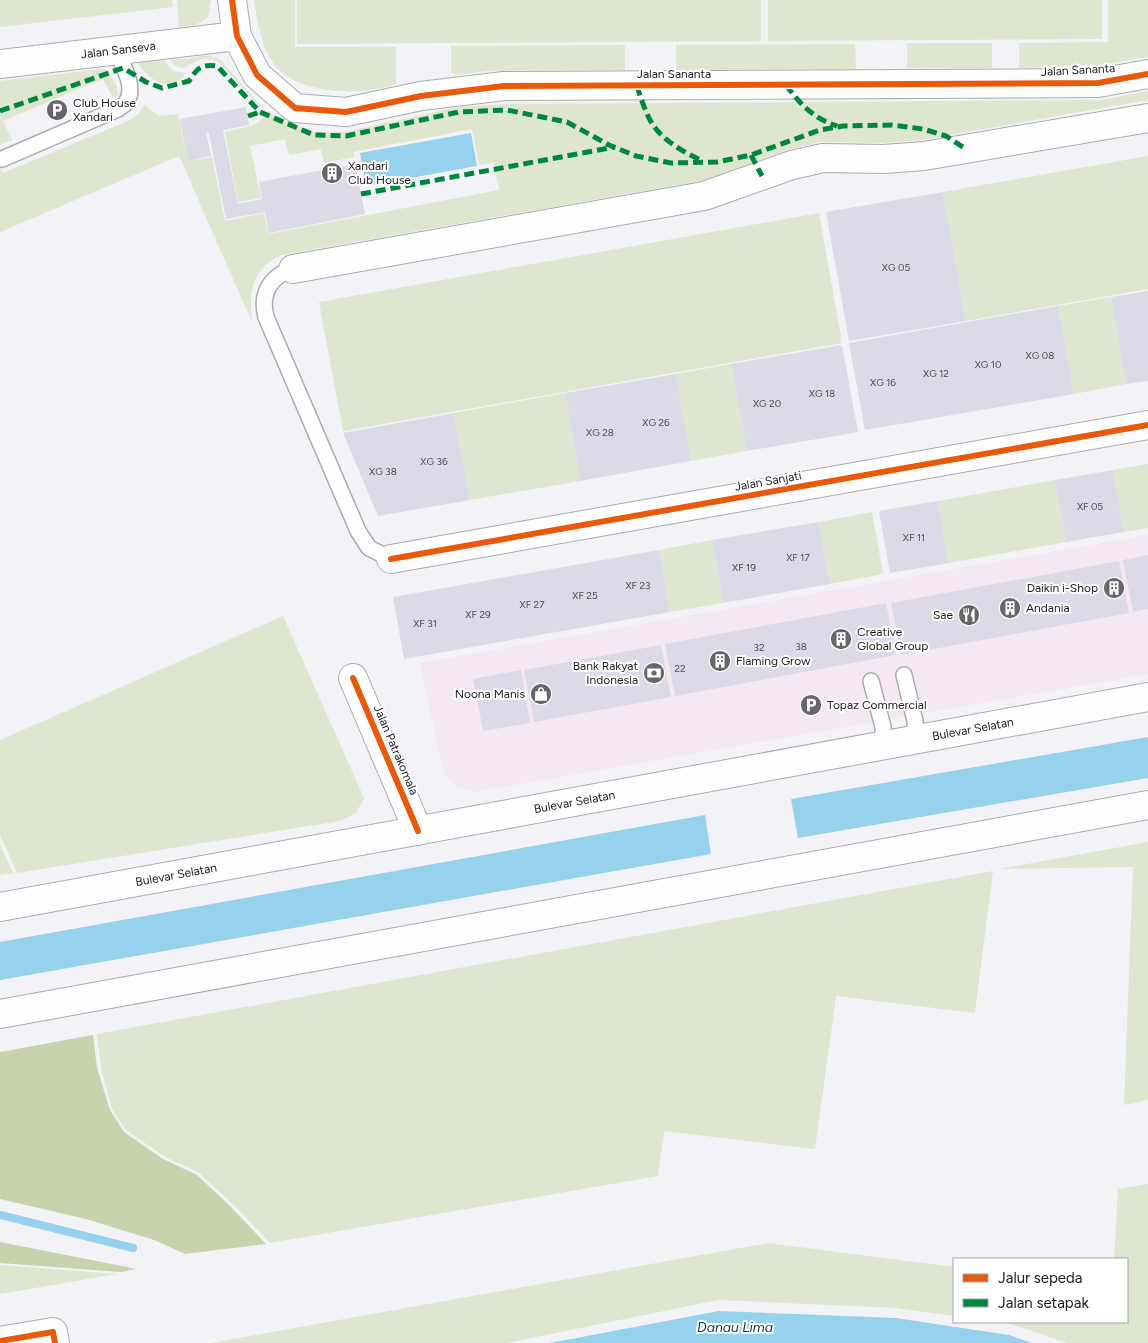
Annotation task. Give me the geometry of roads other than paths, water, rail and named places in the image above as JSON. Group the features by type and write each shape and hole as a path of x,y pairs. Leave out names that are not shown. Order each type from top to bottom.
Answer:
{"street":[{"name":"Jalan Sananta","path":"232,0 237,36 257,75 295,108 346,112 422,96 504,86 1098,83 1148,74"},
{"name":"Jalan Sanseva","path":"0,64 237,36"},
{"path":"293,269 704,196 792,165 823,158 924,156 1148,118"},
{"name":"Jalan Sanjati","path":"391,559 1148,425"},
{"name":"Jalan Patrakomala","path":"353,678 418,831"},
{"name":"Bulevar Selatan","path":"0,907 1148,697"},
{"path":"0,1014 1148,805"},
{"path":"0,1341 54,1338"}],"lane":[{"path":"2,158 118,109 127,102 130,92 129,80 116,50"},
{"path":"293,269 283,272 269,286 264,301 266,317 358,530 369,548 391,559"},
{"path":"904,675 915,721 916,739"},
{"path":"871,681 883,726 884,745"}],"water":[{"path":"471,133 477,166 366,186 360,153"},
{"path":"1148,737 1148,778 798,838 791,799"},
{"path":"705,815 711,854 0,980 0,942"},
{"name":"Danau Lima","path":"719,1311 896,1318 1009,1335 1032,1343 550,1343"}],"waterway":[{"path":"0,1215 133,1248"}],"place":[{"name":"Club House Xandari","path":"57,110"},
{"name":"Xandari Club House","path":"332,173"},
{"name":"Daikin i-Shop","path":"1114,588"},
{"name":"Andania","path":"1010,608"},
{"name":"Sae","path":"969,615"},
{"name":"Creative Global Group","path":"841,639"},
{"name":"Flaming Grow","path":"720,661"},
{"name":"Bank Rakyat Indonesia","path":"654,673"},
{"name":"Noona Manis","path":"541,694"},
{"name":"Topaz Commercial","path":"811,705"}]}
